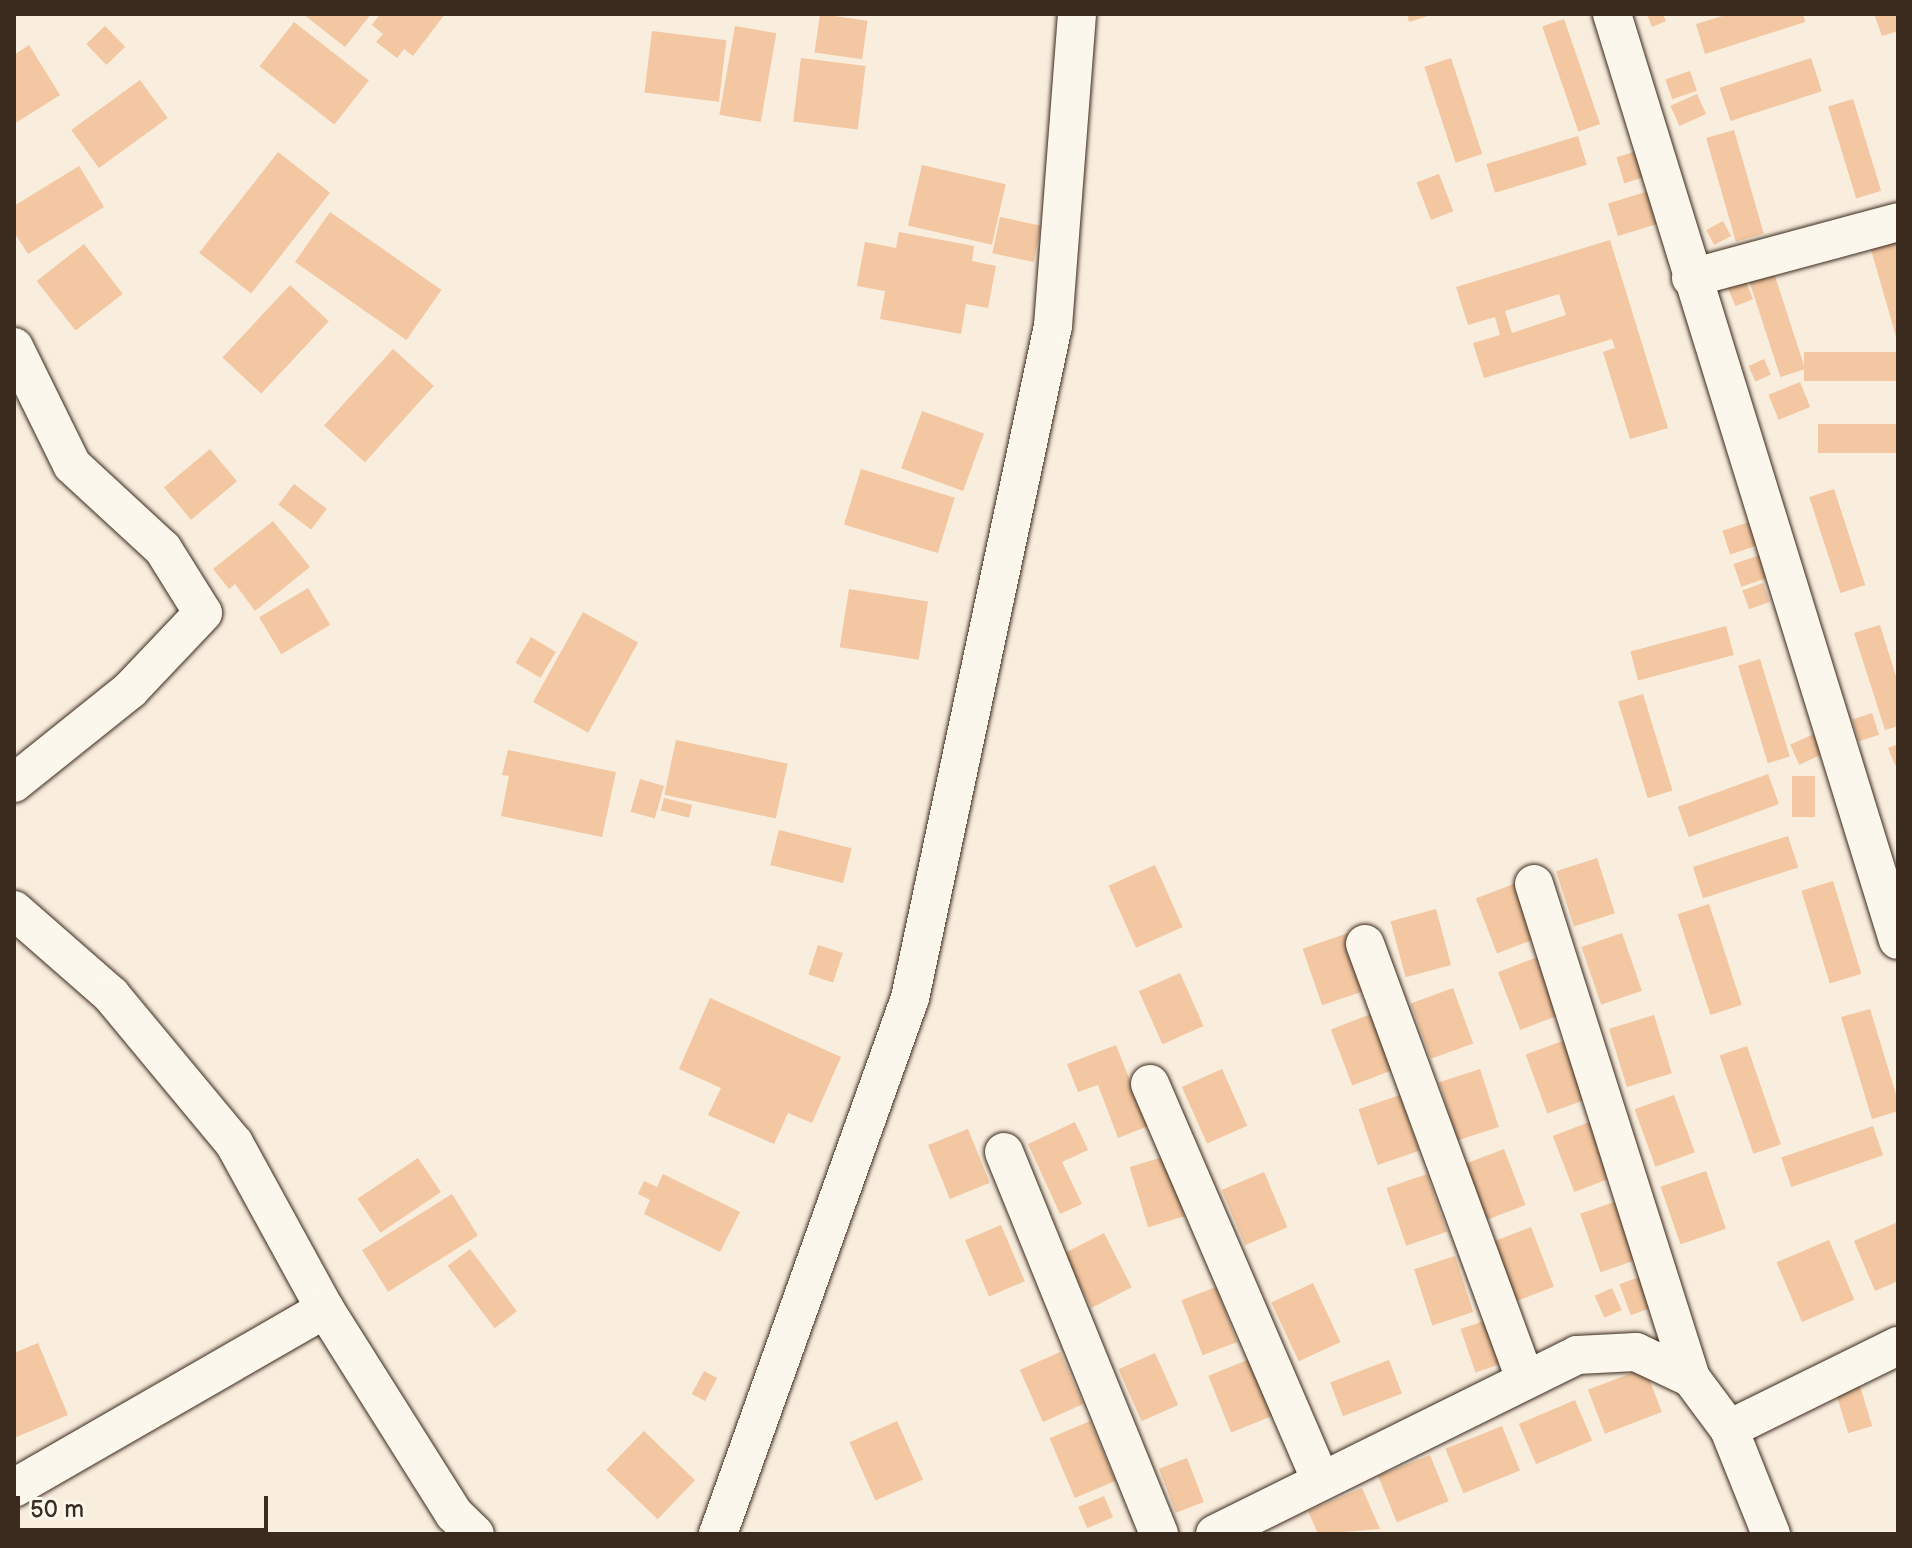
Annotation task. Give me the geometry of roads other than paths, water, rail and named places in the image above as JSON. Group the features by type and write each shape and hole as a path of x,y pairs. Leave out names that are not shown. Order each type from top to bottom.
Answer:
{"street":[{"path":"718,1534 910,998 1053,326 1077,14"},
{"path":"1612,14 1691,278 1898,940"},
{"path":"1691,278 1898,222"},
{"path":"14,347 72,465 163,549 203,613 130,690 14,783"},
{"path":"1534,884 1691,1378 1729,1429 1771,1534"},
{"path":"14,910 111,995 234,1143 325,1309 454,1514 475,1534"},
{"path":"1365,944 1524,1377"},
{"path":"1150,1084 1320,1479"},
{"path":"1004,1152 1159,1534"},
{"path":"14,1488 325,1309"},
{"path":"1729,1429 1898,1346"},
{"path":"1215,1534 1524,1377 1577,1355 1636,1352 1691,1378"}]}
